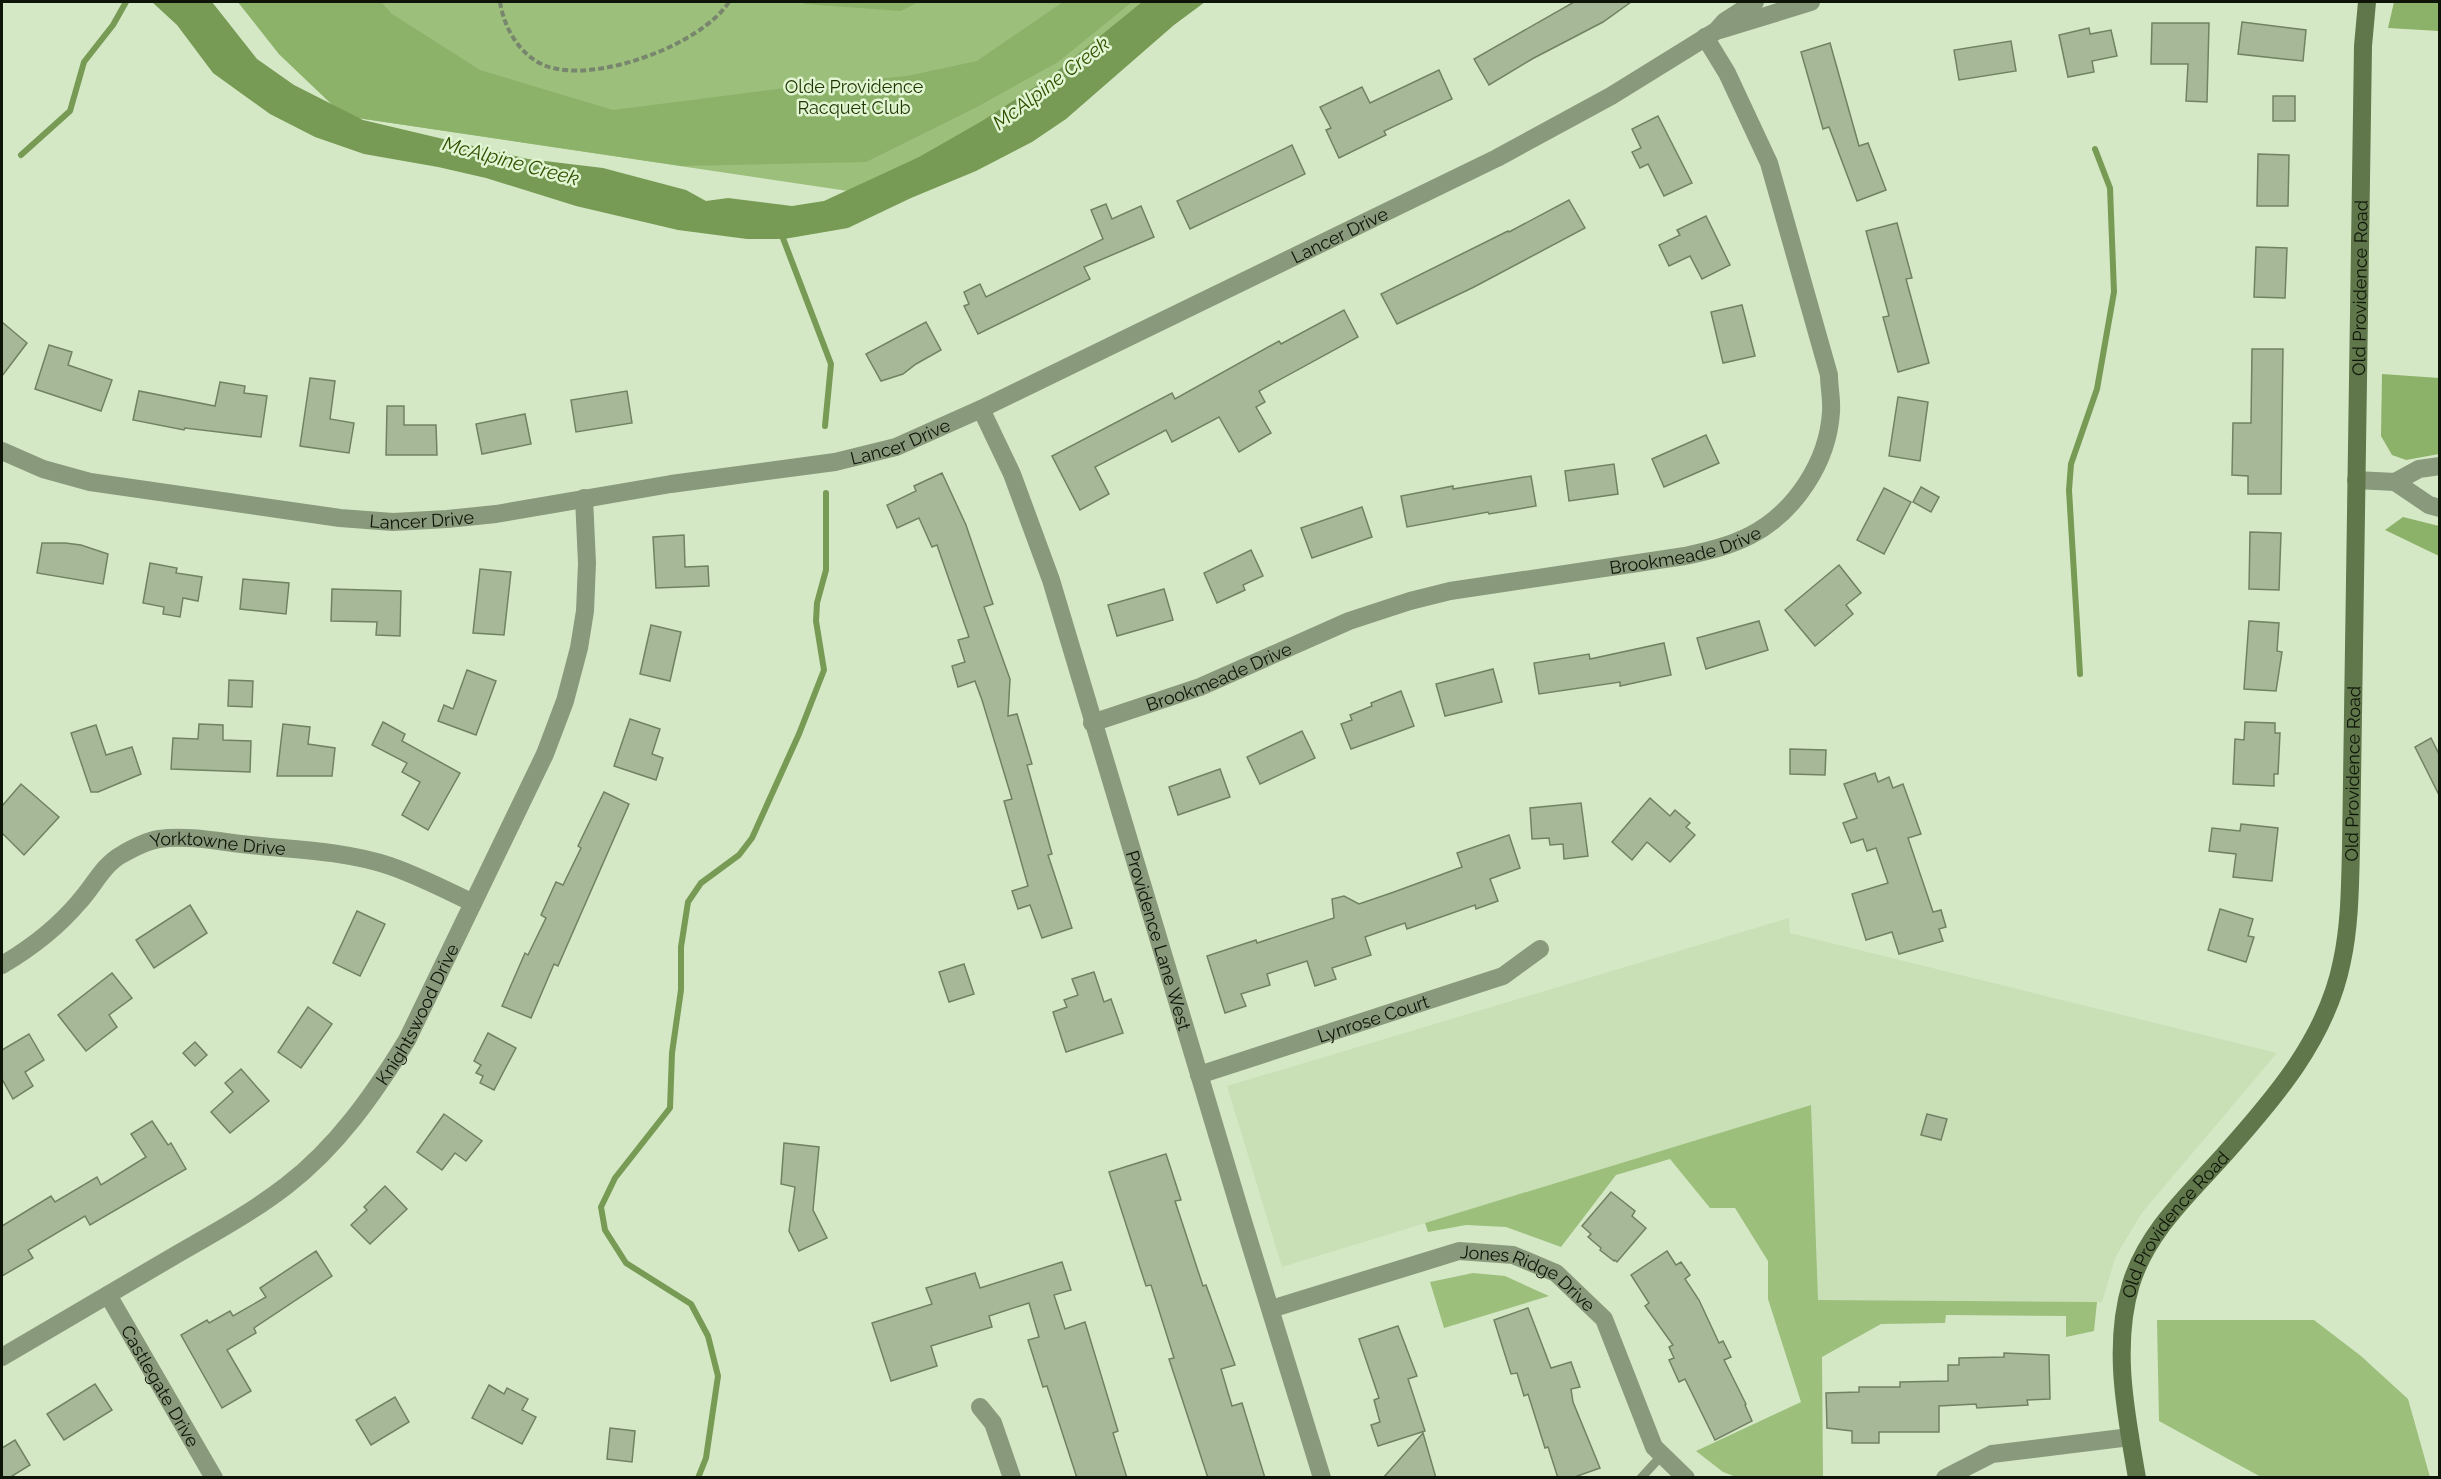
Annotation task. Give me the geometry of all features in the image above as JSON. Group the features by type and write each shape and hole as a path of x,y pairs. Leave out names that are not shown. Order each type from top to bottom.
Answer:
{"street":[{"name":"Lancer Drive","path":"2,451 43,469 90,482 340,518 393,522 496,514 584,498 836,462 896,447 981,409 1497,158 1611,96 1711,34 1725,21 1755,2"},
{"name":"Lancer Drive","path":"1711,34 1811,2"},
{"name":"Old Providence Road","path":"2137,1478 2130,1437 2122,1348 2123,1323 2131,1284 2161,1226 2181,1200 2283,1086 2298,1065 2317,1029 2342,963 2349,910 2351,858 2363,46 2367,2"},
{"name":"Brookmeade Drive","path":"1092,723 1200,687 1328,629 1410,601 1450,591 1685,556 1722,548 1752,535 1790,505 1807,483 1828,434 1831,411 1829,375 1769,163 1711,34"},
{"name":"Providence Lane West","path":"981,409 1012,474 1051,580 1092,723 1323,1478"},
{"path":"2356,480 2395,482 2420,469 2439,466"},
{"path":"2395,482 2429,505 2439,507"},
{"name":"Knightswood Drive","path":"2,1357 240,1217 286,1186 317,1158 356,1116 381,1083 402,1048 545,754 565,701 579,648 585,610 587,563 584,498"},
{"name":"Yorktowne Drive","path":"2,965 27,950 52,930 119,856 141,844 157,840 188,838 344,855 408,872 473,903"},
{"name":"Lynrose Court","path":"1199,1075 1503,976 1540,949"},
{"name":"Jones Ridge Drive","path":"1271,1309 1459,1251 1513,1255 1556,1273 1604,1319 1654,1447 1686,1478"},
{"name":"Castlegate Drive","path":"108,1295 214,1478"},
{"path":"980,1407 993,1423 1012,1478"},
{"path":"1945,1478 1992,1454 2130,1437"}],"lane":[{"path":"1641,1478 1662,1455"}],"path":[{"path":"500,2 505,23 526,53 548,66 566,69 594,69 642,59 671,46 704,26 716,17 729,2"}],"shaded area":[{"path":"1789,918 1790,933 2277,1053 2141,1214 2115,1258 2102,1302 1817,1300 1810,1105 1282,1267 1227,1086"}],"green space":[{"name":"Olde Providence Racquet Club","path":"238,2 1179,2 875,195 344,116 279,54"},
{"path":"238,2 381,2 392,14 480,70 613,110 810,85 907,76 977,61 1063,2 1132,2 1058,62 975,108 866,162 682,166 344,116 279,54"},
{"path":"803,2 918,2 901,11 805,4"},
{"path":"2394,2 2439,2 2439,31 2388,28"},
{"path":"2382,374 2439,378 2439,454 2406,460 2392,455 2381,436"},
{"path":"2403,517 2439,526 2439,556 2385,530"},
{"path":"1811,1105 1818,1300 2097,1302 2094,1331 2066,1337 2066,1316 1946,1315 1945,1323 1881,1324 1822,1357 1823,1477 1736,1477 1723,1472 1696,1451 1801,1402 1768,1299 1768,1261 1735,1208 1710,1208 1670,1159 1616,1175 1561,1247 1506,1227 1466,1225 1428,1232 1425,1223"},
{"path":"1473,1273 1505,1276 1549,1296 1444,1328 1430,1282"},
{"path":"2157,1320 2314,1320 2361,1356 2408,1399 2430,1477 2261,1477 2159,1421"}],"water":[{"name":"McAlpine Creek","path":"152,2 212,2 257,59 294,85 363,120 528,159 603,168 686,190 706,201 728,198 792,206 824,201 919,157 982,121 1050,77 1142,2 1205,2 1174,25 1066,119 1032,142 976,171 848,228 784,239 747,239 678,230 576,206 486,178 364,154 315,137 270,114 213,73 177,25"}],"building":[{"path":"1574,2 1631,2 1603,22 1532,59 1489,85 1474,59"},
{"path":"2242,22 2306,30 2303,61 2238,54"},
{"path":"2152,23 2209,23 2207,102 2186,101 2188,64 2151,64"},
{"path":"2089,28 2090,34 2111,30 2117,56 2092,61 2094,72 2068,77 2059,35"},
{"path":"2011,41 2016,71 1959,80 1954,50"},
{"path":"1830,43 1859,146 1868,143 1886,190 1857,201 1829,127 1823,129 1801,52"},
{"path":"1439,70 1452,99 1384,131 1386,135 1339,158 1326,130 1331,128 1320,107 1362,87 1370,103"},
{"path":"2273,96 2295,96 2295,121 2273,121"},
{"path":"1658,116 1692,183 1664,196 1648,164 1640,168 1632,152 1641,148 1632,129"},
{"path":"1292,145 1305,174 1190,229 1177,201"},
{"path":"2258,154 2289,155 2288,206 2257,206"},
{"path":"1569,200 1585,228 1474,287 1397,324 1381,294"},
{"path":"1106,204 1112,219 1141,206 1154,237 1084,267 1090,279 978,334 964,306 969,304 964,292 980,284 986,297 1103,239 1091,210"},
{"path":"1706,216 1730,265 1702,279 1690,256 1669,266 1659,245 1680,235 1677,230"},
{"path":"1897,223 1912,278 1906,279 1929,363 1898,372 1883,317 1889,316 1866,231"},
{"path":"2256,247 2287,248 2285,298 2254,297"},
{"path":"1742,305 1755,356 1723,363 1711,312"},
{"path":"1344,310 1358,337 1259,391 1265,402 1256,407 1271,433 1239,452 1219,417 1172,442 1166,430 1095,467 1109,494 1080,510 1052,456 1172,393 1175,399 1279,341 1281,344"},
{"path":"2,322 27,343 2,376"},
{"path":"926,322 941,350 903,374 881,381 866,354"},
{"path":"49,345 72,352 68,365 112,380 101,411 35,389"},
{"path":"2252,349 2283,349 2281,494 2248,494 2248,476 2232,475 2233,423 2251,423"},
{"path":"310,378 335,381 330,419 354,423 349,453 300,446"},
{"path":"220,382 245,386 244,393 267,396 261,437 185,428 184,430 133,420 139,391 215,406"},
{"path":"627,391 632,423 576,432 571,400"},
{"path":"1898,397 1928,402 1920,461 1889,456"},
{"path":"387,406 404,406 404,425 436,425 437,455 386,455"},
{"path":"525,414 531,444 482,454 476,424"},
{"path":"1706,435 1719,463 1664,487 1652,459"},
{"path":"1614,464 1618,494 1569,501 1565,471"},
{"path":"942,473 966,525 993,604 984,607 1010,679 1008,716 1017,714 1032,764 1027,765 1052,854 1048,855 1072,928 1042,938 1030,905 1018,909 1012,891 1028,886 1004,801 1012,799 975,681 958,687 952,666 965,662 958,640 969,637 937,545 932,547 919,518 897,528 887,505 916,491 914,486"},
{"path":"1531,476 1536,506 1407,527 1401,496 1453,486 1453,489"},
{"path":"1921,487 1939,497 1931,512 1913,502"},
{"path":"1884,488 1911,502 1884,554 1857,540"},
{"path":"1362,507 1372,537 1312,558 1301,528"},
{"path":"2250,532 2281,533 2279,590 2249,589"},
{"path":"684,535 685,567 708,566 709,586 656,588 653,537"},
{"path":"42,543 81,545 108,554 103,584 37,573"},
{"path":"1251,550 1263,576 1243,585 1245,590 1217,603 1204,573"},
{"path":"150,563 177,568 176,573 202,577 198,601 183,598 180,617 163,614 164,607 143,603"},
{"path":"1839,565 1861,593 1846,605 1853,614 1815,646 1785,610"},
{"path":"480,569 511,572 504,635 473,633"},
{"path":"243,579 289,583 286,614 240,609"},
{"path":"332,589 401,591 400,636 376,635 377,622 331,621"},
{"path":"1164,589 1173,620 1117,636 1108,605"},
{"path":"1759,621 1768,650 1706,669 1697,638"},
{"path":"2249,621 2279,623 2277,651 2282,652 2276,691 2244,689"},
{"path":"651,625 681,632 670,681 640,674"},
{"path":"1664,643 1671,675 1620,686 1620,682 1539,694 1534,663 1589,654 1590,659"},
{"path":"1493,669 1502,702 1445,716 1436,684"},
{"path":"467,670 496,681 476,735 438,721 444,705 453,709"},
{"path":"229,680 253,681 252,707 228,706"},
{"path":"1401,691 1414,726 1351,749 1341,724 1352,720 1350,715 1372,706 1371,703"},
{"path":"630,719 660,729 652,754 663,758 656,780 614,766"},
{"path":"383,722 405,734 402,741 460,773 428,830 402,815 420,782 402,772 407,763 372,745"},
{"path":"2245,722 2275,723 2275,733 2280,733 2278,774 2274,774 2274,786 2233,784 2235,739 2244,740"},
{"path":"199,724 223,725 223,740 251,741 250,772 171,769 173,738 198,739"},
{"path":"283,724 310,727 308,744 335,748 332,776 277,776"},
{"path":"96,725 106,755 132,747 141,774 98,792 91,792 71,733"},
{"path":"1302,731 1315,758 1260,784 1247,757"},
{"path":"2431,738 2439,754 2439,795 2415,747"},
{"path":"1790,749 1826,750 1825,775 1790,774"},
{"path":"1220,769 1230,797 1178,815 1169,787"},
{"path":"1875,773 1878,782 1889,777 1893,788 1903,784 1921,834 1908,838 1933,912 1941,910 1946,927 1939,929 1943,941 1899,954 1892,932 1866,940 1852,894 1888,883 1876,848 1867,851 1863,839 1851,843 1843,823 1857,818 1844,784"},
{"path":"21,784 59,817 24,855 2,833 2,806"},
{"path":"604,792 629,804 558,966 554,964 531,1018 502,1006 525,953 528,955 546,918 541,915 556,882 563,885 581,848 578,846"},
{"path":"1650,798 1670,816 1675,810 1690,823 1686,827 1695,835 1670,862 1647,842 1632,860 1612,842"},
{"path":"1581,803 1588,856 1564,859 1563,844 1550,845 1549,838 1532,839 1530,808"},
{"path":"2241,824 2278,828 2272,881 2233,877 2236,854 2209,851 2212,828 2240,831"},
{"path":"1509,835 1520,868 1490,879 1498,901 1476,909 1475,905 1407,929 1405,923 1365,937 1371,955 1332,968 1336,979 1315,986 1307,961 1267,974 1270,985 1241,994 1246,1006 1225,1013 1207,956 1256,940 1257,943 1334,918 1332,899 1344,896 1359,904 1462,867 1457,853"},
{"path":"190,905 207,933 154,968 136,940"},
{"path":"2220,909 2253,919 2248,936 2254,937 2246,962 2208,950"},
{"path":"357,911 385,924 360,976 333,963"},
{"path":"964,964 974,994 949,1002 939,972"},
{"path":"1094,972 1104,1002 1111,999 1123,1033 1066,1052 1053,1012 1067,1007 1064,1000 1078,995 1072,979"},
{"path":"112,973 132,998 109,1015 117,1027 86,1051 58,1015"},
{"path":"308,1007 332,1024 301,1068 278,1052"},
{"path":"488,1033 516,1048 494,1090 480,1083 483,1076 476,1073 481,1065 474,1061"},
{"path":"29,1034 44,1060 25,1072 33,1086 13,1099 2,1079 2,1050"},
{"path":"195,1042 207,1055 195,1066 183,1053"},
{"path":"241,1069 269,1101 230,1133 211,1112 233,1092 225,1083"},
{"path":"444,1114 482,1141 466,1161 455,1153 442,1170 417,1152"},
{"path":"1927,1114 1947,1119 1941,1140 1921,1135"},
{"path":"152,1121 168,1145 171,1143 186,1169 90,1225 85,1216 28,1250 33,1258 2,1276 2,1226 51,1196 55,1202 97,1177 101,1185 146,1157 131,1134"},
{"path":"784,1143 819,1147 813,1210 827,1238 799,1251 789,1231 795,1187 781,1184"},
{"path":"1166,1154 1181,1200 1175,1201 1203,1286 1206,1285 1235,1365 1221,1369 1232,1406 1242,1403 1265,1478 1208,1478 1169,1359 1174,1358 1151,1285 1146,1286 1109,1172"},
{"path":"385,1186 407,1209 370,1244 351,1225 367,1210 364,1207"},
{"path":"1611,1192 1635,1211 1632,1216 1646,1228 1617,1262 1600,1250 1601,1248 1588,1237 1591,1234 1582,1226"},
{"path":"316,1251 332,1276 254,1328 256,1333 227,1350 251,1391 222,1408 181,1335 207,1320 209,1323 230,1311 233,1316 266,1297 260,1288"},
{"path":"1667,1251 1676,1265 1681,1262 1690,1275 1685,1279 1699,1300 1719,1343 1723,1341 1731,1357 1724,1360 1752,1421 1715,1440 1685,1379 1679,1382 1669,1360 1674,1358 1669,1347 1673,1345 1645,1306 1649,1303 1631,1275"},
{"path":"1062,1262 1071,1290 1054,1295 1065,1329 1085,1322 1118,1431 1113,1433 1127,1478 1077,1478 1047,1386 1043,1387 1028,1340 1039,1337 1029,1303 989,1316 992,1327 931,1346 937,1366 891,1381 872,1323 932,1304 926,1288 975,1273 980,1288"},
{"path":"1528,1308 1551,1368 1571,1362 1580,1387 1571,1389 1573,1402 1600,1468 1572,1478 1558,1478 1548,1447 1545,1448 1528,1394 1524,1396 1517,1373 1511,1374 1494,1320"},
{"path":"1398,1326 1417,1376 1408,1379 1425,1431 1378,1446 1371,1425 1380,1422 1374,1400 1379,1398 1359,1339"},
{"path":"2004,1353 2049,1355 2050,1399 2027,1400 2028,1405 1977,1408 1976,1404 1939,1406 1939,1432 1879,1432 1879,1443 1852,1443 1852,1431 1827,1428 1826,1393 1859,1392 1859,1387 1900,1387 1900,1382 1948,1381 1948,1365 1959,1365 1959,1358 2004,1357"},
{"path":"95,1384 112,1410 64,1440 47,1414"},
{"path":"489,1385 504,1394 507,1388 528,1399 522,1410 536,1417 522,1444 472,1418"},
{"path":"395,1397 409,1422 371,1445 356,1420"},
{"path":"610,1428 635,1431 632,1462 607,1459"},
{"path":"1423,1433 1436,1478 1383,1478"},
{"path":"15,1440 30,1465 9,1478 2,1478 2,1448"}],"waterway":[{"path":"21,155 70,111 84,62 113,25 126,2"},
{"path":"2080,674 2069,490 2071,464 2097,389 2114,292 2110,188 2095,149"},
{"path":"781,233 831,364 825,426"},
{"path":"698,1478 706,1458 718,1376 708,1336 691,1304 626,1263 605,1230 601,1207 615,1178 670,1108 672,1053 681,990 681,947 688,902 701,883 739,855 752,838 799,734 824,670 816,621 817,603 826,570 826,493"}]}
